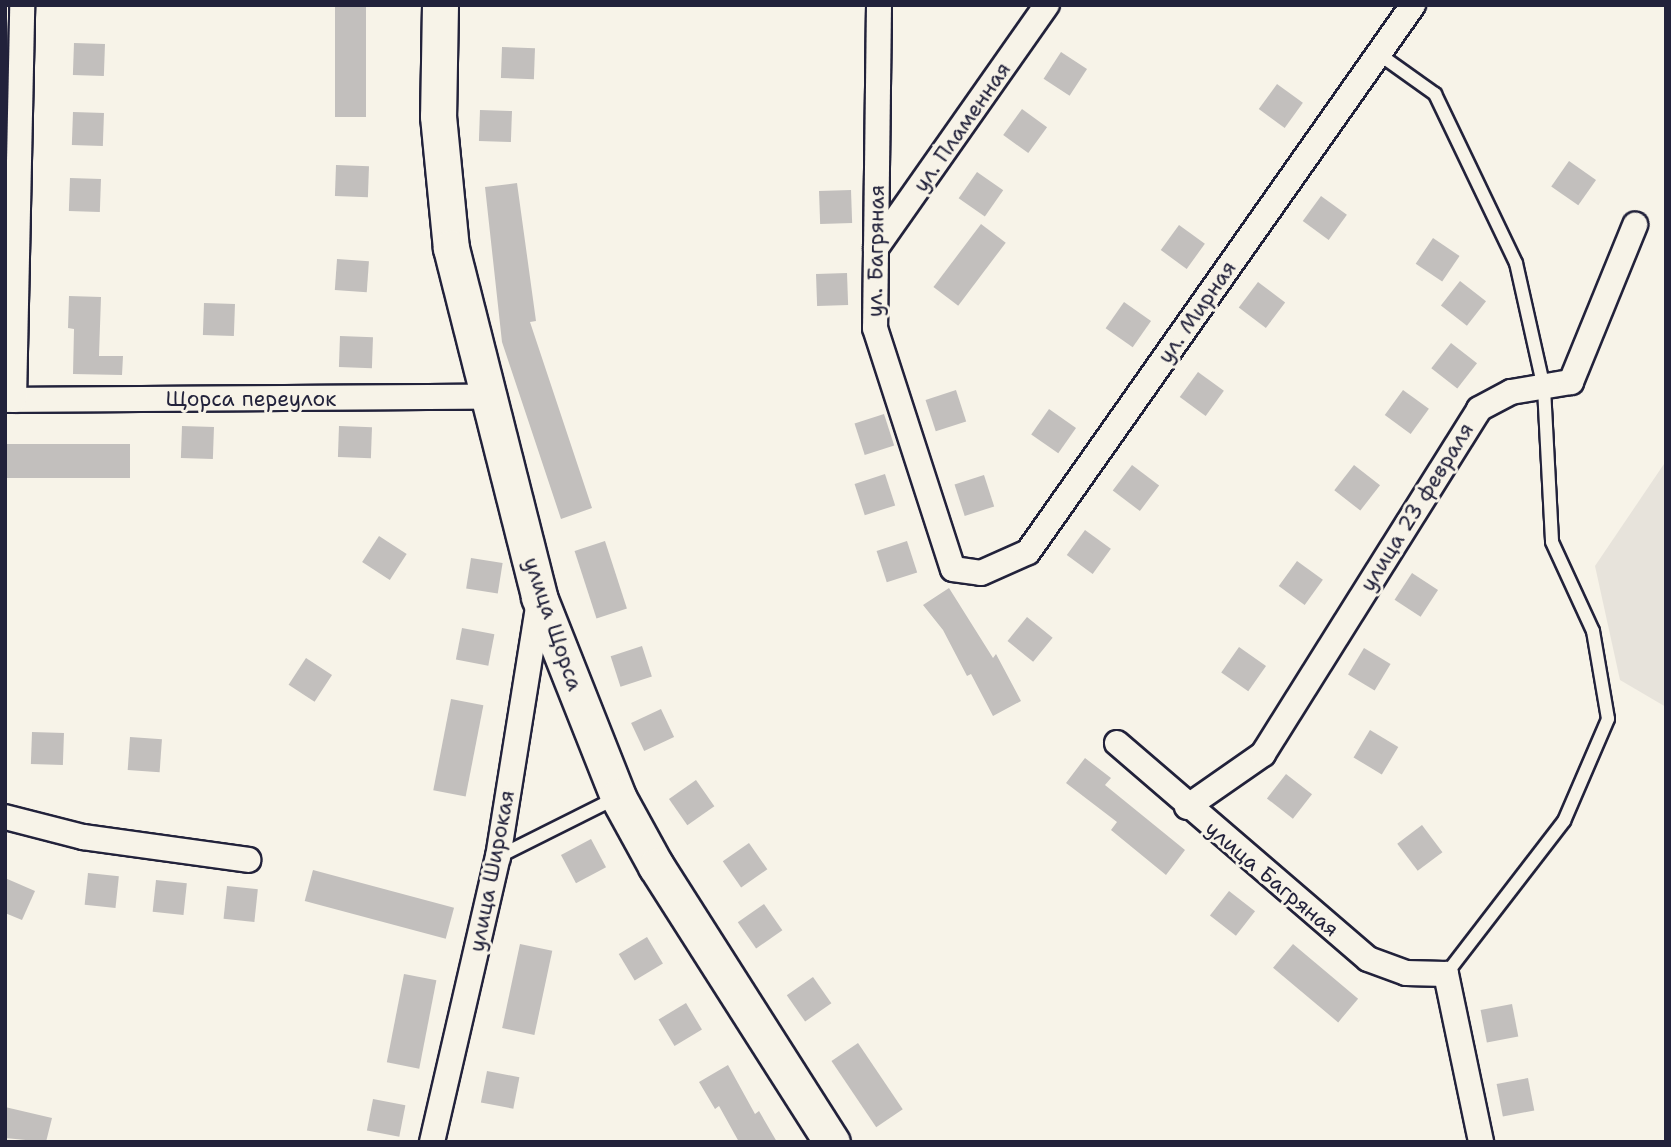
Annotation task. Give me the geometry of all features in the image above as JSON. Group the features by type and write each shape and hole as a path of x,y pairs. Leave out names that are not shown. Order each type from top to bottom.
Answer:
{"street":[{"name":"Щорса переулок","path":"22,5 10,400 487,397"},
{"name":"улица Щорса","path":"440,5 438,116 451,248 540,597 618,797 656,866 832,1142"},
{"name":"ул. Багряная","path":"879,5 875,328 953,569"},
{"name":"ул. Пламенная","path":"876,248 1047,5"},
{"name":"ул. Мирная","path":"953,569 981,573 1028,552 1413,5"},
{"name":"улица 23 февраля","path":"1187,807 1263,754 1479,408 1511,392 1571,382 1635,225"},
{"name":"улица Широкая","path":"432,1142 498,857 540,597"},
{"name":"улица Багряная","path":"1117,743 1187,807 1368,959 1406,973 1446,974"},
{"path":"5,817 83,837 248,860"},
{"path":"1446,974 1481,1142"}],"lane":[{"path":"1379,54 1435,94 1516,263 1544,388 1552,542 1593,631 1608,719 1564,821 1446,974"},
{"path":"498,857 618,797"}],"shaded area":[{"path":"1666,461 1666,707 1620,680 1595,566"}],"building":[{"path":"335,5 366,5 366,117 335,117"},
{"path":"74,43 105,44 104,76 73,75"},
{"path":"502,47 535,48 534,79 501,78"},
{"path":"1061,52 1087,69 1070,96 1044,79"},
{"path":"1277,84 1303,103 1285,128 1259,109"},
{"path":"1022,109 1047,127 1028,153 1003,135"},
{"path":"480,110 512,111 511,142 479,141"},
{"path":"73,112 104,113 103,146 72,145"},
{"path":"1569,161 1596,180 1578,205 1551,186"},
{"path":"336,165 369,166 368,197 335,196"},
{"path":"977,172 1003,190 985,217 959,198"},
{"path":"70,178 101,179 100,212 69,211"},
{"path":"517,183 536,321 530,322 592,508 561,519 502,342 485,187"},
{"path":"851,190 852,223 820,224 819,191"},
{"path":"1321,196 1347,215 1329,240 1303,221"},
{"path":"981,224 1006,243 958,306 933,287"},
{"path":"1179,225 1205,244 1187,269 1161,250"},
{"path":"1433,238 1460,256 1442,282 1416,264"},
{"path":"337,259 369,261 367,292 335,290"},
{"path":"847,273 848,305 817,306 816,274"},
{"path":"1460,281 1486,301 1467,326 1441,305"},
{"path":"1258,282 1285,302 1266,328 1239,308"},
{"path":"69,296 101,297 99,356 123,356 122,375 73,374 74,329 68,328"},
{"path":"1124,302 1151,321 1133,347 1106,328"},
{"path":"204,303 235,304 234,336 203,335"},
{"path":"340,336 373,337 372,368 339,367"},
{"path":"1451,343 1477,363 1457,389 1431,368"},
{"path":"1198,372 1224,391 1206,416 1180,397"},
{"path":"956,390 966,421 936,431 926,400"},
{"path":"1403,390 1429,409 1411,434 1385,415"},
{"path":"1049,409 1076,428 1058,453 1031,434"},
{"path":"884,414 894,445 865,455 855,424"},
{"path":"182,426 214,427 213,459 181,458"},
{"path":"339,426 372,427 371,458 338,457"},
{"path":"5,444 130,444 130,478 5,478"},
{"path":"1132,465 1159,485 1140,511 1113,491"},
{"path":"1354,465 1380,485 1360,511 1334,490"},
{"path":"885,474 895,505 865,515 855,484"},
{"path":"984,475 994,506 965,516 955,485"},
{"path":"1085,530 1111,549 1093,574 1067,555"},
{"path":"379,536 407,554 390,580 362,562"},
{"path":"605,541 627,609 597,618 575,551"},
{"path":"907,541 917,572 887,582 877,551"},
{"path":"471,558 503,563 498,594 466,589"},
{"path":"1297,561 1323,580 1305,605 1279,586"},
{"path":"1412,573 1438,590 1421,617 1395,600"},
{"path":"949,588 993,658 996,654 1021,701 993,716 971,674 967,676 943,630 923,605"},
{"path":"1027,617 1053,638 1033,662 1007,641"},
{"path":"462,628 494,634 488,666 456,659"},
{"path":"642,646 652,676 621,687 611,656"},
{"path":"1239,647 1266,666 1248,691 1221,672"},
{"path":"1364,648 1391,664 1375,691 1348,675"},
{"path":"306,658 332,675 315,702 289,685"},
{"path":"451,699 483,705 466,797 433,790"},
{"path":"661,709 674,737 644,751 631,723"},
{"path":"1370,730 1398,747 1382,774 1354,757"},
{"path":"32,732 64,733 63,765 31,764"},
{"path":"130,737 162,739 160,772 128,770"},
{"path":"1085,758 1111,778 1105,785 1185,850 1166,875 1111,830 1117,822 1066,783"},
{"path":"1286,774 1312,794 1293,819 1267,798"},
{"path":"696,780 714,806 687,825 669,799"},
{"path":"1422,825 1442,852 1418,871 1397,844"},
{"path":"591,839 606,867 576,883 561,855"},
{"path":"749,843 767,869 741,888 723,861"},
{"path":"313,870 454,908 446,939 305,901"},
{"path":"88,873 119,876 115,908 85,905"},
{"path":"5,878 35,891 22,920 5,913"},
{"path":"156,880 187,883 183,915 153,912"},
{"path":"227,886 258,889 254,922 224,919"},
{"path":"1229,891 1255,911 1236,936 1210,915"},
{"path":"764,904 782,930 756,949 738,922"},
{"path":"647,937 663,964 635,981 619,954"},
{"path":"520,944 552,951 534,1035 502,1028"},
{"path":"1293,944 1358,999 1338,1022 1273,968"},
{"path":"404,974 436,980 419,1069 387,1062"},
{"path":"813,977 831,1003 805,1022 787,995"},
{"path":"686,1003 702,1030 675,1046 659,1019"},
{"path":"1512,1004 1518,1036 1487,1042 1481,1010"},
{"path":"858,1043 903,1109 876,1127 831,1061"},
{"path":"728,1065 755,1114 759,1111 777,1142 739,1142 719,1106 715,1109 699,1082"},
{"path":"487,1071 519,1077 513,1109 481,1102"},
{"path":"1528,1078 1534,1110 1503,1116 1497,1084"},
{"path":"373,1099 405,1105 399,1137 367,1130"},
{"path":"5,1107 52,1118 46,1142 5,1138"}]}
